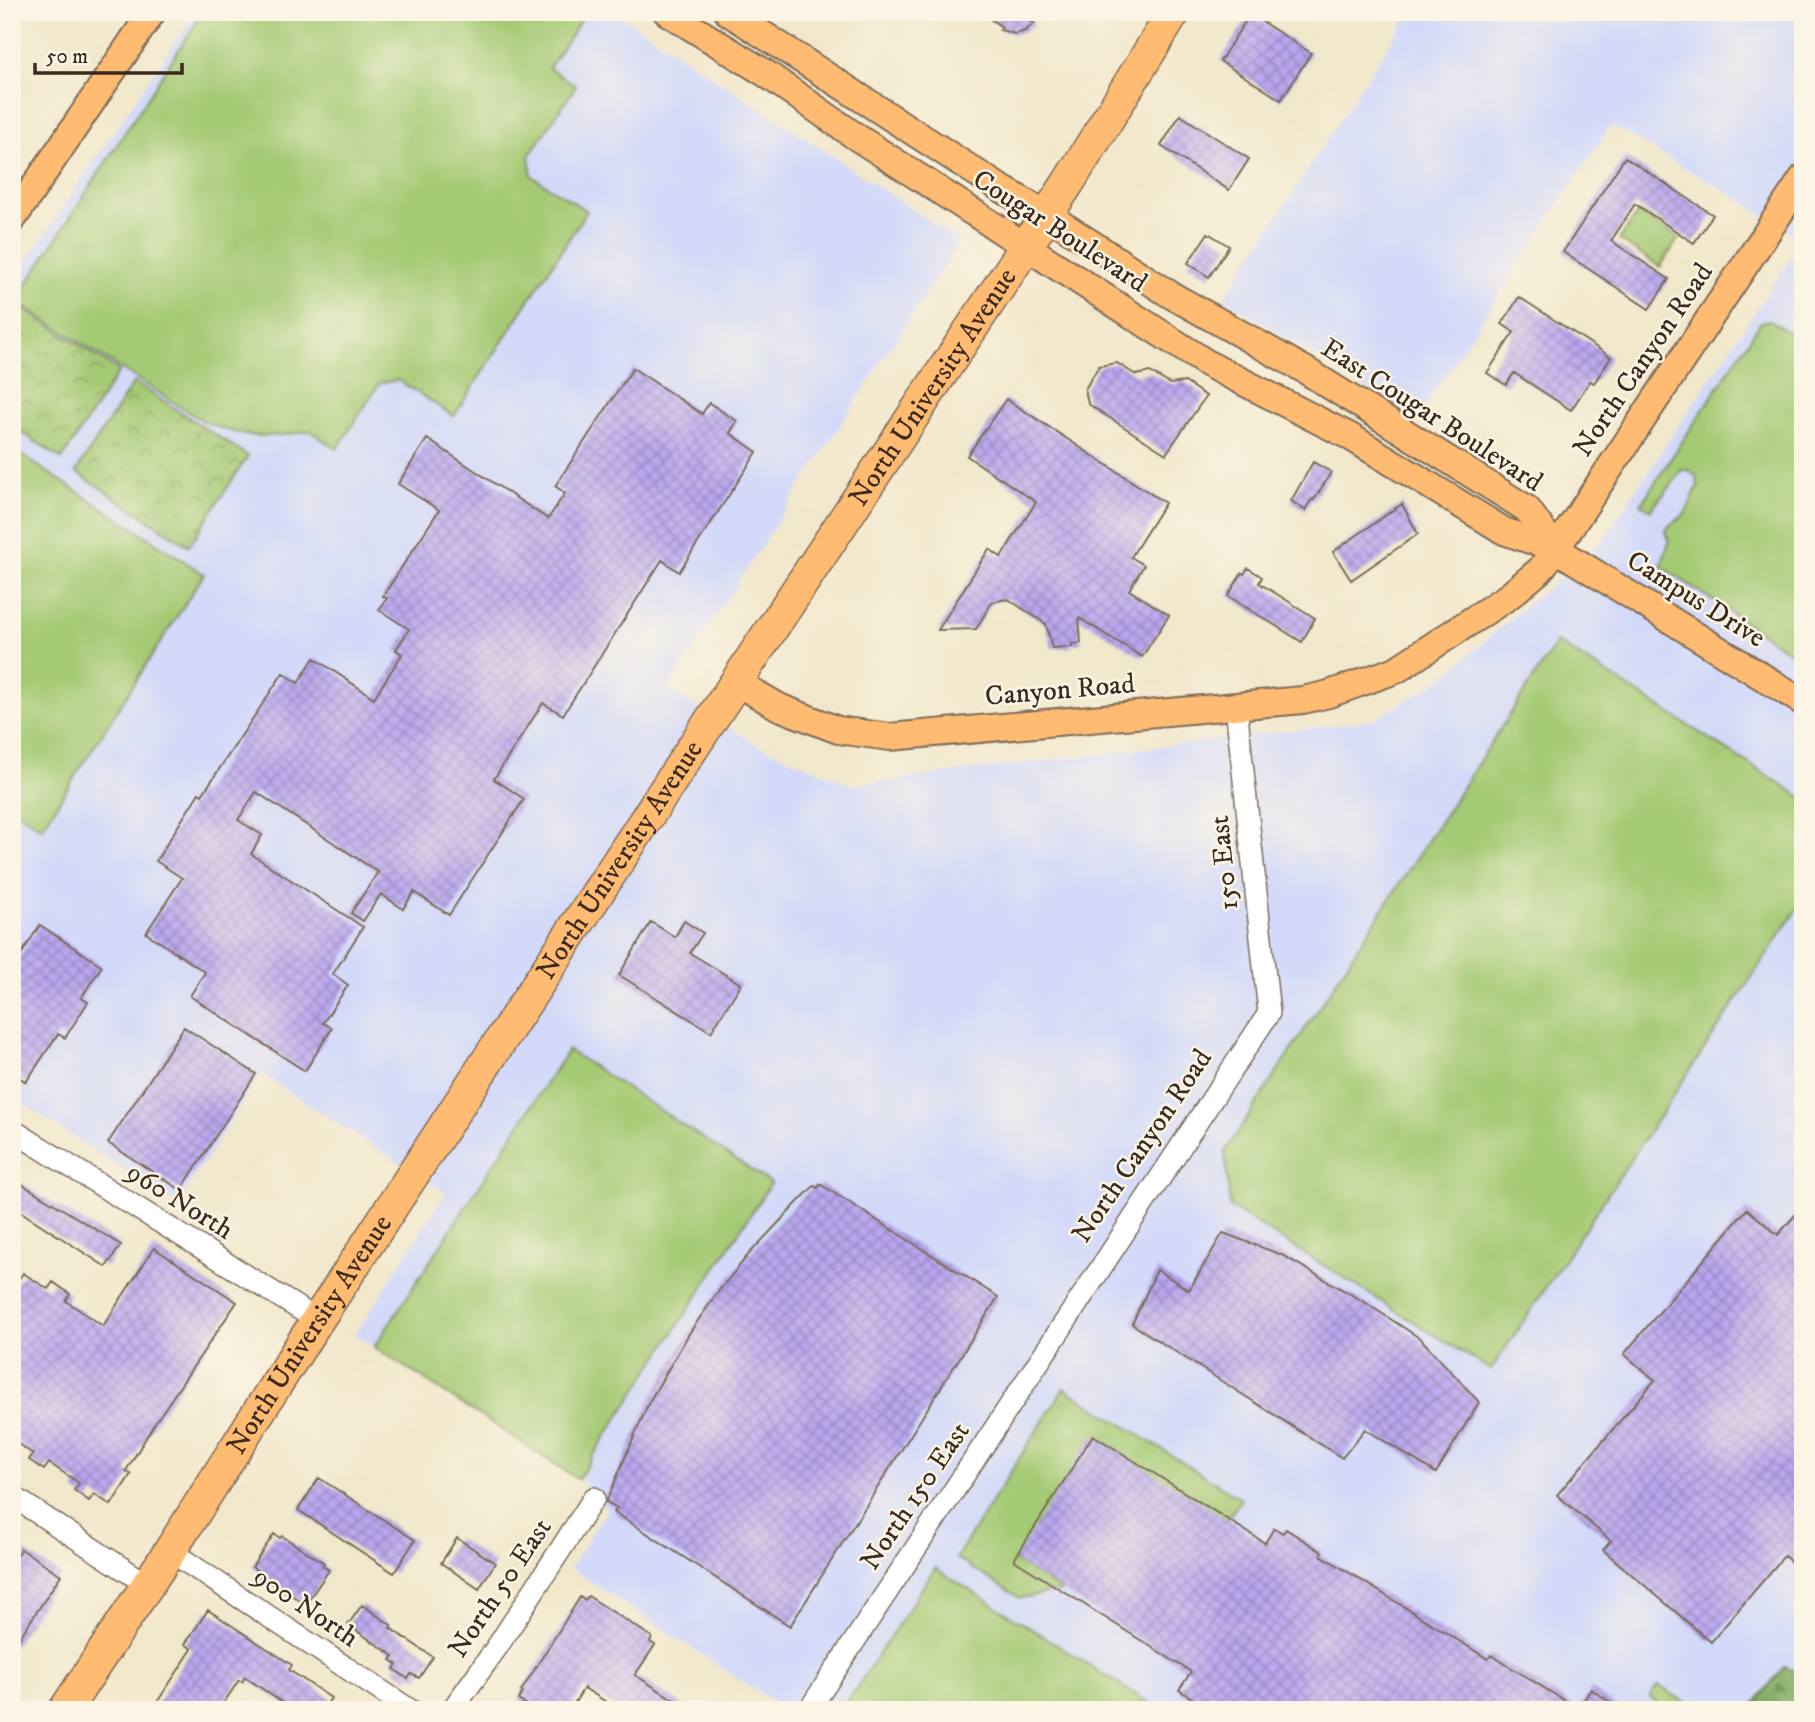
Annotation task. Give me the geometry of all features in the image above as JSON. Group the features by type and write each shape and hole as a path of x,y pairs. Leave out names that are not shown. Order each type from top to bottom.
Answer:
{"highway":[{"name":"North University Avenue","path":"65,1710 736,682 1047,215 1174,12"}],"main road":[{"path":"12,220 152,12"},
{"name":"Cougar Boulevard","path":"667,12 765,73 855,136 1208,364 1330,426"},
{"name":"Cougar Boulevard","path":"728,12 997,186 1171,295 1221,323"},
{"name":"North Canyon Road","path":"1395,670 1509,596 1540,570 1803,178"},
{"name":"East Cougar Boulevard","path":"1221,323 1305,370 1527,509 1556,549"},
{"name":"East Cougar Boulevard","path":"1330,426 1504,531 1556,549"},
{"name":"Campus Drive","path":"1556,549 1803,702"},
{"name":"Canyon Road","path":"736,682 779,707 838,730 890,737 1316,697 1395,670"}],"street":[{"name":"150 East","path":"1236,706 1269,1013"},
{"name":"North Canyon Road","path":"1070,1315 1269,1013"},
{"name":"960 North","path":"12,1130 319,1321"},
{"name":"North 150 East","path":"809,1710 1070,1315"},
{"path":"12,1496 148,1585"},
{"name":"North 50 East","path":"452,1710 594,1498"},
{"name":"900 North","path":"170,1550 410,1710"}],"shaded area":[{"path":"195,12 615,12 960,241 669,688 755,744 852,785 1374,720 1439,681 1602,541 1802,241 1741,200 1611,125 1416,420 1224,298 1410,12 1803,12 1803,1710 786,1710 570,1568 607,1510 582,1481 355,1335 446,1193 261,1074 177,1204 12,1097 12,283"}],"green space":[{"path":"203,12 580,12 584,15 549,68 576,86 529,156 532,176 587,211 454,416 398,380 380,383 337,449 310,431 264,436 236,433 193,415 16,301"},
{"path":"1638,212 1679,238 1660,267 1619,240"},
{"path":"12,301 119,371 62,459 12,426"},
{"path":"1770,320 1803,342 1803,661 1661,566 1669,542 1666,530 1686,512 1698,488 1697,477 1689,470 1681,470 1651,510 1641,504 1761,322"},
{"path":"134,382 248,456 189,546 76,472"},
{"path":"12,449 204,574 42,828 12,809"},
{"path":"1557,642 1803,798 1803,900 1491,1370 1230,1207 1225,1152"},
{"path":"568,1050 771,1183 578,1479 374,1347"},
{"path":"1064,1388 1241,1499 1227,1520 1014,1560 1062,1591 1020,1598 956,1558"},
{"path":"935,1568 1160,1710 842,1710"},
{"path":"1784,1667 1803,1674 1803,1710 1750,1710"},
{"path":"1657,1686 1694,1710 1669,1710 1651,1699 1650,1696"}],"building":[{"path":"980,12 1035,12 1030,21 1034,23 1025,31 1015,34 1000,30 1002,27"},
{"path":"1250,14 1311,53 1281,100 1220,61"},
{"path":"1180,115 1249,159 1229,190 1161,146"},
{"path":"1625,157 1713,215 1694,243 1635,204 1611,241 1669,279 1649,309 1563,252"},
{"path":"1208,233 1229,246 1209,277 1188,263"},
{"path":"1519,297 1611,357 1594,383 1590,381 1571,410 1514,373 1506,385 1487,373 1514,332 1502,324"},
{"path":"1117,363 1136,375 1150,372 1170,384 1185,382 1206,396 1166,454 1088,404 1085,389 1099,366"},
{"path":"633,368 702,414 709,403 737,421 730,433 757,452 679,572 662,560 563,715 543,703 494,779 524,799 449,915 414,892 403,909 381,894 363,921 351,913 378,872 256,792 238,820 262,835 251,854 363,927 333,974 348,985 323,1023 332,1028 305,1071 190,996 205,972 146,933 182,878 156,861 199,793 202,795 283,673 298,683 314,658 374,698 402,654 396,650 409,629 379,610 387,598 383,596 439,510 398,484 427,439 548,519 565,493 555,486"},
{"path":"1006,399 1165,503 1131,557 1144,565 1129,590 1169,615 1142,657 1079,618 1081,643 1072,644 1072,647 1052,648 1046,624 1008,599 992,602 976,629 938,630 989,549 1001,557 1036,502 967,456"},
{"path":"1313,462 1331,472 1305,510 1291,501"},
{"path":"1402,504 1418,534 1351,580 1333,552"},
{"path":"1248,568 1262,577 1259,583 1315,618 1302,642 1228,596"},
{"path":"684,921 703,933 690,953 741,984 711,1032 619,975 651,922 675,937"},
{"path":"40,925 102,966 81,998 88,1002 65,1038 58,1034 26,1082 12,1072 12,969"},
{"path":"184,1027 256,1074 181,1190 108,1143"},
{"path":"12,1178 121,1245 106,1267 12,1206"},
{"path":"820,1184 998,1297 790,1626 614,1512 617,1508 606,1502 649,1402 690,1332 749,1254 814,1186 818,1188"},
{"path":"1803,1206 1803,1572 1784,1556 1711,1642 1603,1550 1611,1541 1557,1495 1655,1380 1624,1354 1747,1209 1778,1235"},
{"path":"1223,1233 1282,1255 1366,1303 1421,1339 1479,1402 1436,1473 1365,1429 1342,1458 1132,1324 1157,1270 1189,1290"},
{"path":"154,1248 237,1302 153,1426 126,1471 131,1474 111,1505 94,1494 89,1501 74,1490 79,1483 49,1463 44,1470 29,1460 33,1454 12,1440 12,1289 23,1273 48,1289 53,1282 70,1294 66,1301 103,1326"},
{"path":"1093,1435 1265,1543 1274,1528 1283,1533 1286,1529 1322,1552 1321,1555 1488,1659 1491,1655 1578,1709 1591,1689 1621,1710 1211,1710 1179,1690 1191,1672 1014,1560"},
{"path":"319,1478 415,1540 394,1573 298,1510"},
{"path":"274,1534 280,1538 282,1536 324,1563 323,1566 329,1570 306,1604 257,1575 259,1572 252,1567"},
{"path":"457,1538 495,1563 479,1589 441,1563"},
{"path":"21,1549 61,1575 12,1649 12,1562"},
{"path":"588,1596 652,1637 650,1642 655,1645 635,1675 690,1710 619,1710 584,1688 570,1710 521,1710 525,1704 518,1700 523,1692 521,1691 580,1597 585,1600"},
{"path":"362,1605 433,1657 419,1678 411,1674 408,1679 394,1669 397,1664 391,1660 394,1656 348,1625"},
{"path":"208,1610 292,1665 289,1670 331,1698 323,1710 293,1710 245,1677 242,1682 239,1680 219,1710 152,1710 192,1649 185,1644"}]}
